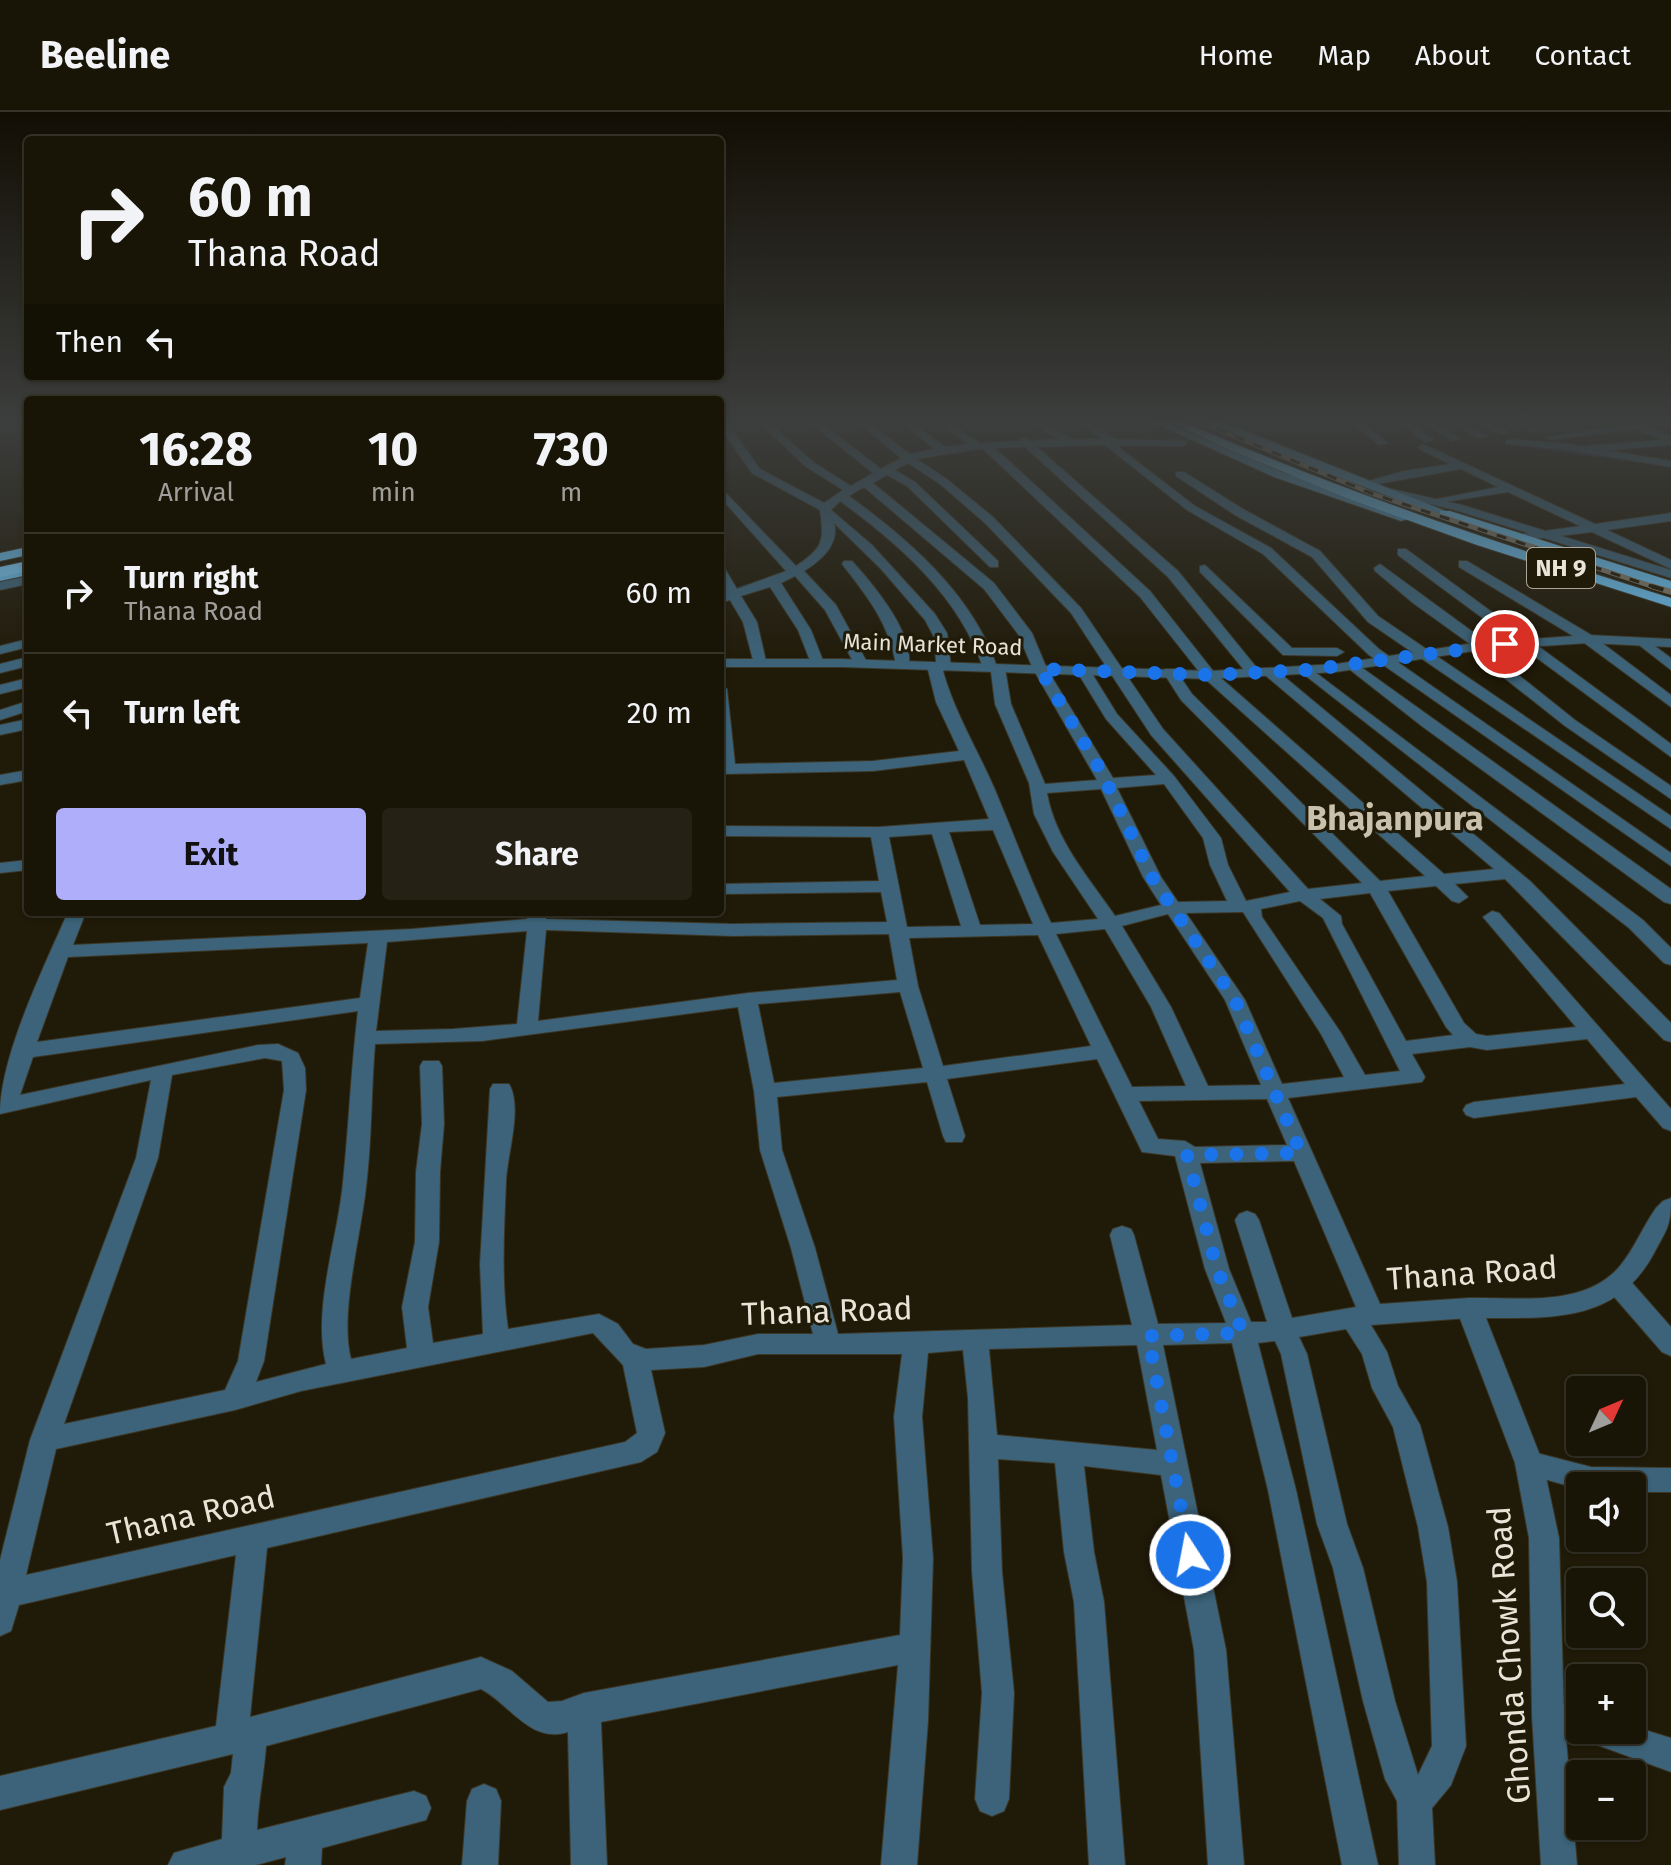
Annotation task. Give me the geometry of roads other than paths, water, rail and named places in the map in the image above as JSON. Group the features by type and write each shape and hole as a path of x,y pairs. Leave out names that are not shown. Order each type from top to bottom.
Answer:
{"highway":[{"name":"NH 9","path":"1390,503 1671,603"},
{"name":"NH 9","path":"1453,524 1522,538 1671,586"},
{"path":"0,560 24,555"},
{"path":"0,575 24,569"}],"main road":[{"path":"1368,503 1453,524"},
{"path":"1413,503 1453,524"}],"street":[{"path":"732,503 837,616 861,664"},
{"path":"814,503 837,518 879,561 939,631 939,666 944,702 970,754 1044,929 1150,1146 1185,1149 1217,1269 1243,1333 1282,1490 1360,1865"},
{"path":"824,508 831,503"},
{"path":"856,503 967,616 994,668 1003,704 1039,789 1042,814 1062,852 1111,923 1161,1007 1200,1092"},
{"path":"891,503 989,586 1025,633 1040,669 1108,785 1152,877 1235,1000 1301,1153 1363,1317 1385,1388 1406,1425 1433,1527 1442,1582 1449,1746 1446,1759 1431,1787 1422,1795 1414,1794 1407,1788 1397,1763 1348,1568 1332,1524 1294,1354 1282,1329 1265,1263 1247,1220"},
{"path":"931,503 994,564"},
{"path":"969,503 1031,562 1076,611 1157,732 1303,895 1332,916 1333,924 1414,1077 1275,1092 1124,1094"},
{"path":"1043,503 1145,594 1209,675 1459,897"},
{"path":"1093,503 1173,574 1262,672 1509,873 1671,1035"},
{"path":"1184,503 1258,545 1386,661 1671,861"},
{"path":"1225,503 1316,554 1373,619 1671,824"},
{"path":"1439,503 1671,574"},
{"path":"1535,503 1671,565"},
{"path":"728,592 773,581 821,554 827,540 829,518 824,508"},
{"path":"1522,538 1671,517"},
{"path":"1402,552 1473,608 1527,643 1671,752"},
{"path":"848,564 887,614 901,647 903,665"},
{"path":"1463,564 1588,639 1671,702"},
{"path":"1380,568 1570,723 1671,794"},
{"path":"728,592 793,569"},
{"path":"1205,569 1288,652 1337,652"},
{"path":"0,586 24,581"},
{"path":"773,581 800,621 814,648 817,663"},
{"path":"728,592 750,622 759,661"},
{"path":"0,643 24,637"},
{"name":"Main Market Road","path":"724,663 759,661 1209,675 1354,666 1478,647 1527,643 1588,639 1671,643"},
{"path":"1644,642 1671,666"},
{"path":"0,650 24,644"},
{"path":"0,669 24,662"},
{"path":"1354,666 1428,724 1671,898"},
{"path":"1083,670 1111,716 1168,779 1212,838 1219,865 1331,1033 1358,1083"},
{"path":"1307,670 1636,924 1671,959"},
{"path":"1170,672 1186,697 1377,889 1456,1027 1470,1040"},
{"path":"0,690 24,683"},
{"path":"0,715 24,707"},
{"path":"0,730 24,725"},
{"path":"724,768 873,766 970,754"},
{"path":"0,780 24,776"},
{"path":"1039,789 1168,779"},
{"path":"724,831 879,832 998,824"},
{"path":"939,828 972,931"},
{"path":"879,832 908,986 954,1136"},
{"path":"0,868 24,865"},
{"path":"63,951 378,936 537,918 733,930 1044,929 1111,923 1171,908 1245,906 1303,895 1509,873"},
{"path":"724,889 890,886"},
{"path":"3,1107 43,992 76,916"},
{"path":"1492,917 1671,1123"},
{"path":"527,1029 537,918"},
{"path":"1636,924 1671,941"},
{"path":"341,1371 334,1344 355,1184 365,1038 378,936"},
{"path":"365,1038 479,1034 869,987 908,986"},
{"path":"747,1001 765,1091 771,1150 803,1248 828,1343"},
{"path":"24,1051 369,1003"},
{"path":"1400,1049 1470,1040 1487,1043 1594,1032"},
{"path":"3,1107 217,1059 282,1051 287,1054 296,1071 251,1361 235,1399"},
{"path":"765,1091 935,1074 1026,1059 1104,1051"},
{"path":"421,1355 415,1307 427,1242 428,1172 433,1124 431,1066"},
{"path":"0,1621 44,1440 147,1158 160,1098 162,1071"},
{"path":"497,1340 491,1305 490,1244 495,1217 495,1175 500,1159 504,1118 501,1089"},
{"path":"1474,1110 1642,1089"},
{"path":"1187,1155 1301,1153"},
{"name":"Thana Road","path":"8,1593 631,1453 647,1444 651,1433 635,1359 704,1356 758,1344 916,1344 975,1339 1243,1333 1363,1317 1575,1303 1594,1298 1618,1284 1671,1207"},
{"path":"1122,1235 1148,1336 1210,1650 1226,1865"},
{"path":"1618,1284 1671,1345"},
{"name":"Ghonda Chowk Road","path":"1469,1308 1529,1463 1544,1538 1548,1716 1559,1865"},
{"path":"44,1440 235,1399 341,1371 497,1340 599,1324 635,1359"},
{"path":"975,1339 983,1446 987,1572 998,1693 992,1799"},
{"path":"899,1865 912,1721 918,1558 908,1417 916,1344"},
{"path":"983,1446 1172,1464"},
{"path":"1068,1452 1079,1552 1089,1602 1107,1865"},
{"path":"1529,1463 1591,1479 1671,1480"},
{"path":"239,1851 241,1787 247,1781 241,1736 253,1538"},
{"path":"0,1793 241,1736 481,1673 492,1674 533,1710 548,1718 559,1718 584,1709 915,1647"},
{"path":"584,1709 589,1865"},
{"path":"1548,1716 1566,1721"},
{"path":"1638,1744 1671,1755"},
{"path":"1414,1794 1417,1865"},
{"path":"480,1865 484,1801"},
{"path":"186,1865 239,1851 304,1850 414,1808"}],"waterway":[{"path":"741,588 760,581"},
{"path":"741,588 747,586"},
{"path":"724,594 741,588"}],"railway":[{"path":"1400,503 1657,588"},
{"path":"1651,586 1671,592"}],"district":[{"name":"Bhajanpura","path":"1395,818"}]}
